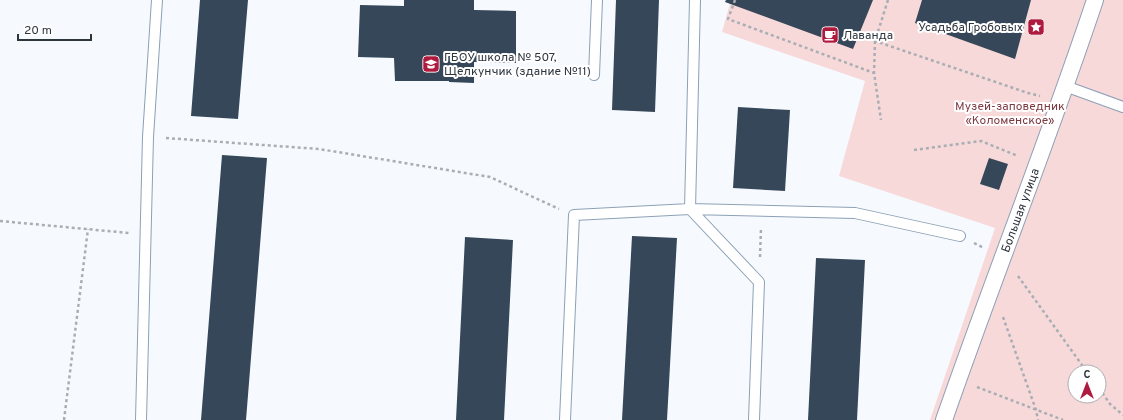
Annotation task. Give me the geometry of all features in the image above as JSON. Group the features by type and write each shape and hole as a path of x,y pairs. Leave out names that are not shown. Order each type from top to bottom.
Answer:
{"street":[{"name":"Большая улица","path":"944,420 1004,257 1095,0"}],"lane":[{"path":"141,420 148,137 156,0"},
{"path":"594,75 597,0"},
{"path":"695,0 690,209 759,282 754,420"},
{"path":"1062,93 1123,106"},
{"path":"565,420 574,215 690,209 762,212 855,213 960,236"}],"path":[{"path":"735,0 728,19 874,73"},
{"path":"881,120 874,73 875,41 888,1 892,0"},
{"path":"875,41 1028,93 1062,93"},
{"path":"148,137 319,149 490,177 574,215"},
{"path":"914,150 981,141 1037,163"},
{"path":"759,282 762,212"},
{"path":"0,221 145,235"},
{"path":"64,420 88,229"},
{"path":"960,236 1004,257 1081,364"},
{"path":"992,287 1036,410 1038,420"},
{"path":"958,379 1062,420"},
{"path":"1107,400 1123,415"}],"green space":[{"name":"Музей-заповедник «Коломенское»","path":"731,0 1123,0 1123,420 930,420 995,228 839,176 865,81 722,32"}],"building":[{"path":"200,0 248,0 238,119 191,116"},
{"path":"404,0 474,0 474,10 516,11 516,63 474,62 474,83 449,81 395,81 394,58 358,57 360,5 404,6"},
{"path":"616,0 659,0 655,112 612,110"},
{"path":"726,0 873,0 853,49 725,2"},
{"path":"922,0 1031,0 1015,59 915,23"},
{"path":"738,107 790,110 785,191 733,188"},
{"path":"222,155 267,158 246,420 201,420"},
{"path":"989,158 1008,164 999,190 980,184"},
{"path":"632,236 677,238 667,420 622,420"},
{"path":"465,237 513,240 504,420 456,420"},
{"path":"816,258 865,260 857,420 808,420"}],"place":[{"name":"Усадьба Гробовых","path":"1036,27"},
{"name":"Лаванда","path":"830,35"},
{"name":"ГБОУ школа № 507, Щелкунчик (здание №11)","path":"431,64"}]}
